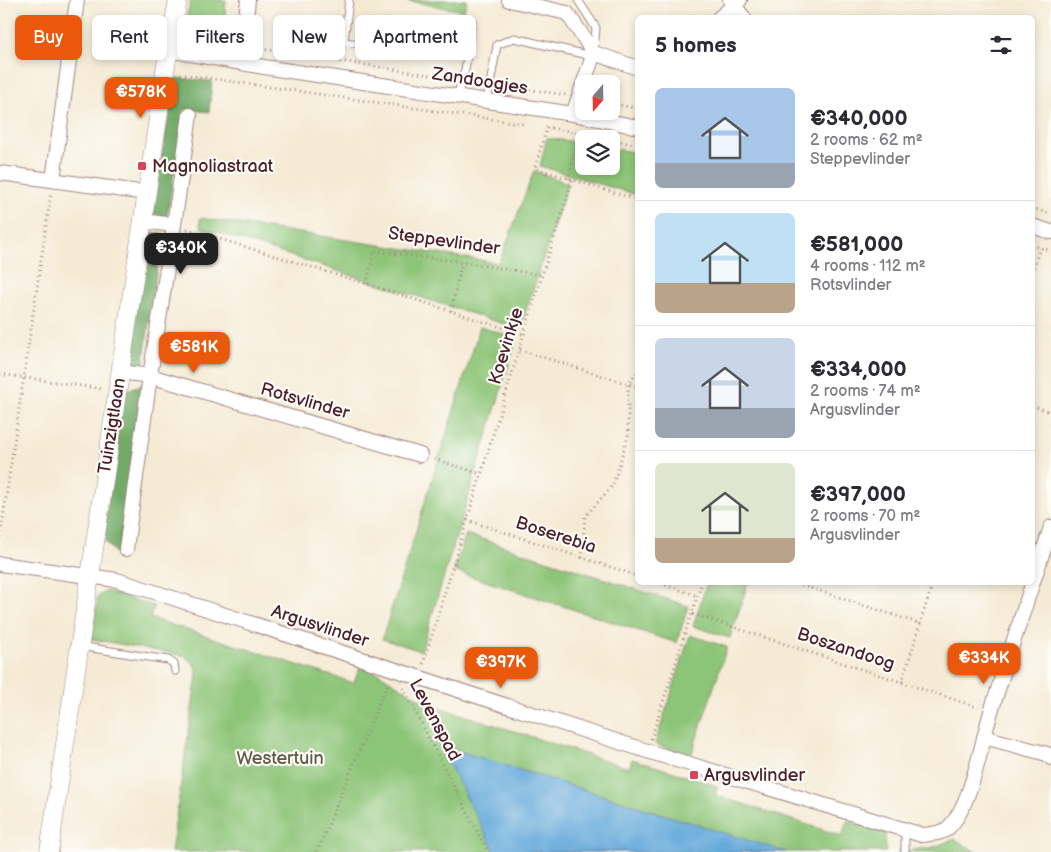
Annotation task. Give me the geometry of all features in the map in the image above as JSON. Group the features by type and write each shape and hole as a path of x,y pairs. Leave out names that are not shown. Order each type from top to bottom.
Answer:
{"street":[{"path":"53,180 77,0"},
{"name":"Tuinzigtlaan","path":"49,852 146,193 168,50 178,0"},
{"path":"246,15 248,0"},
{"path":"509,0 545,4 567,13 593,54 635,67"},
{"path":"722,15 734,2 742,15"},
{"name":"Zandoogjes","path":"168,50 573,114 635,126"},
{"path":"586,75 593,54"},
{"path":"573,114 575,108"},
{"path":"126,549 190,115"},
{"path":"0,173 146,193"},
{"path":"142,221 174,225"},
{"path":"1035,227 1051,232"},
{"name":"Rotsvlinder","path":"120,372 150,376 420,455"},
{"name":"Argusvlinder","path":"1035,576 1051,527"},
{"name":"Argusvlinder","path":"0,564 117,580 647,751 922,835 934,834 949,828 960,813 968,796 991,711 1032,585"},
{"path":"984,737 1050,754"}],"lane":[{"path":"349,0 344,42 355,43"},
{"path":"486,101 497,44 514,38 593,54 596,28 578,0"},
{"path":"458,96 466,60"},
{"path":"79,646 168,660 174,664 175,672"},
{"path":"905,831 905,852"}],"path":[{"name":"Zandoogjes","path":"263,49 461,79"},
{"name":"Zandoogjes","path":"165,71 528,124"},
{"name":"Zandoogjes","path":"489,83 575,96"},
{"path":"620,105 635,108"},
{"path":"538,126 575,132"},
{"path":"547,127 535,168 635,199"},
{"path":"620,141 635,144"},
{"name":"Koevinkje","path":"418,678 525,335 571,180 575,153"},
{"path":"0,538 53,180"},
{"path":"1035,209 1051,214"},
{"path":"174,225 525,335"},
{"path":"1035,247 1051,251"},
{"path":"1035,263 1040,248"},
{"name":"Steppevlinder","path":"366,284 374,251 462,262 542,275"},
{"path":"451,311 462,262"},
{"path":"520,350 635,386"},
{"path":"0,374 117,391"},
{"path":"582,558 585,517 613,485 628,436 628,384 635,375"},
{"path":"1035,407 1051,412"},
{"path":"420,455 481,474"},
{"name":"Boserebia","path":"467,520 635,575"},
{"path":"665,585 698,596"},
{"path":"647,751 701,585"},
{"path":"801,585 920,624"},
{"path":"902,682 933,585"},
{"name":"Boszandoog","path":"693,614 991,711"},
{"name":"Levenspad","path":"317,852 393,670"},
{"name":"Levenspad","path":"393,670 488,852"}],"green space":[{"path":"191,0 226,0 225,15 187,15"},
{"path":"403,0 467,0 464,11"},
{"path":"176,78 212,81 209,112 184,109 167,217 151,213"},
{"path":"547,138 575,142 575,175 620,175 620,150 635,153 635,194 540,166"},
{"path":"534,171 568,183 520,329 200,227 200,218 499,263"},
{"path":"147,232 162,233 143,366 128,364"},
{"path":"480,327 517,338 421,651 382,639"},
{"path":"143,384 118,556 103,539 124,391"},
{"path":"466,534 688,606 677,643 454,571"},
{"path":"706,585 747,585 730,638 693,626"},
{"name":"Westertuin","path":"106,591 154,606 150,618 354,683 360,667 380,674 426,703 629,768 632,759 718,786 715,795 842,836 847,821 885,833 886,852 171,852 197,675 196,669 184,656 92,639 98,596"},
{"path":"690,635 727,647 691,756 655,744"},
{"path":"955,839 976,852 897,852 934,847"}],"water":[{"path":"439,745 786,852 495,852"}],"place":[{"name":"Magnoliastraat","path":"142,166"},
{"name":"Argusvlinder","path":"694,775"}]}
